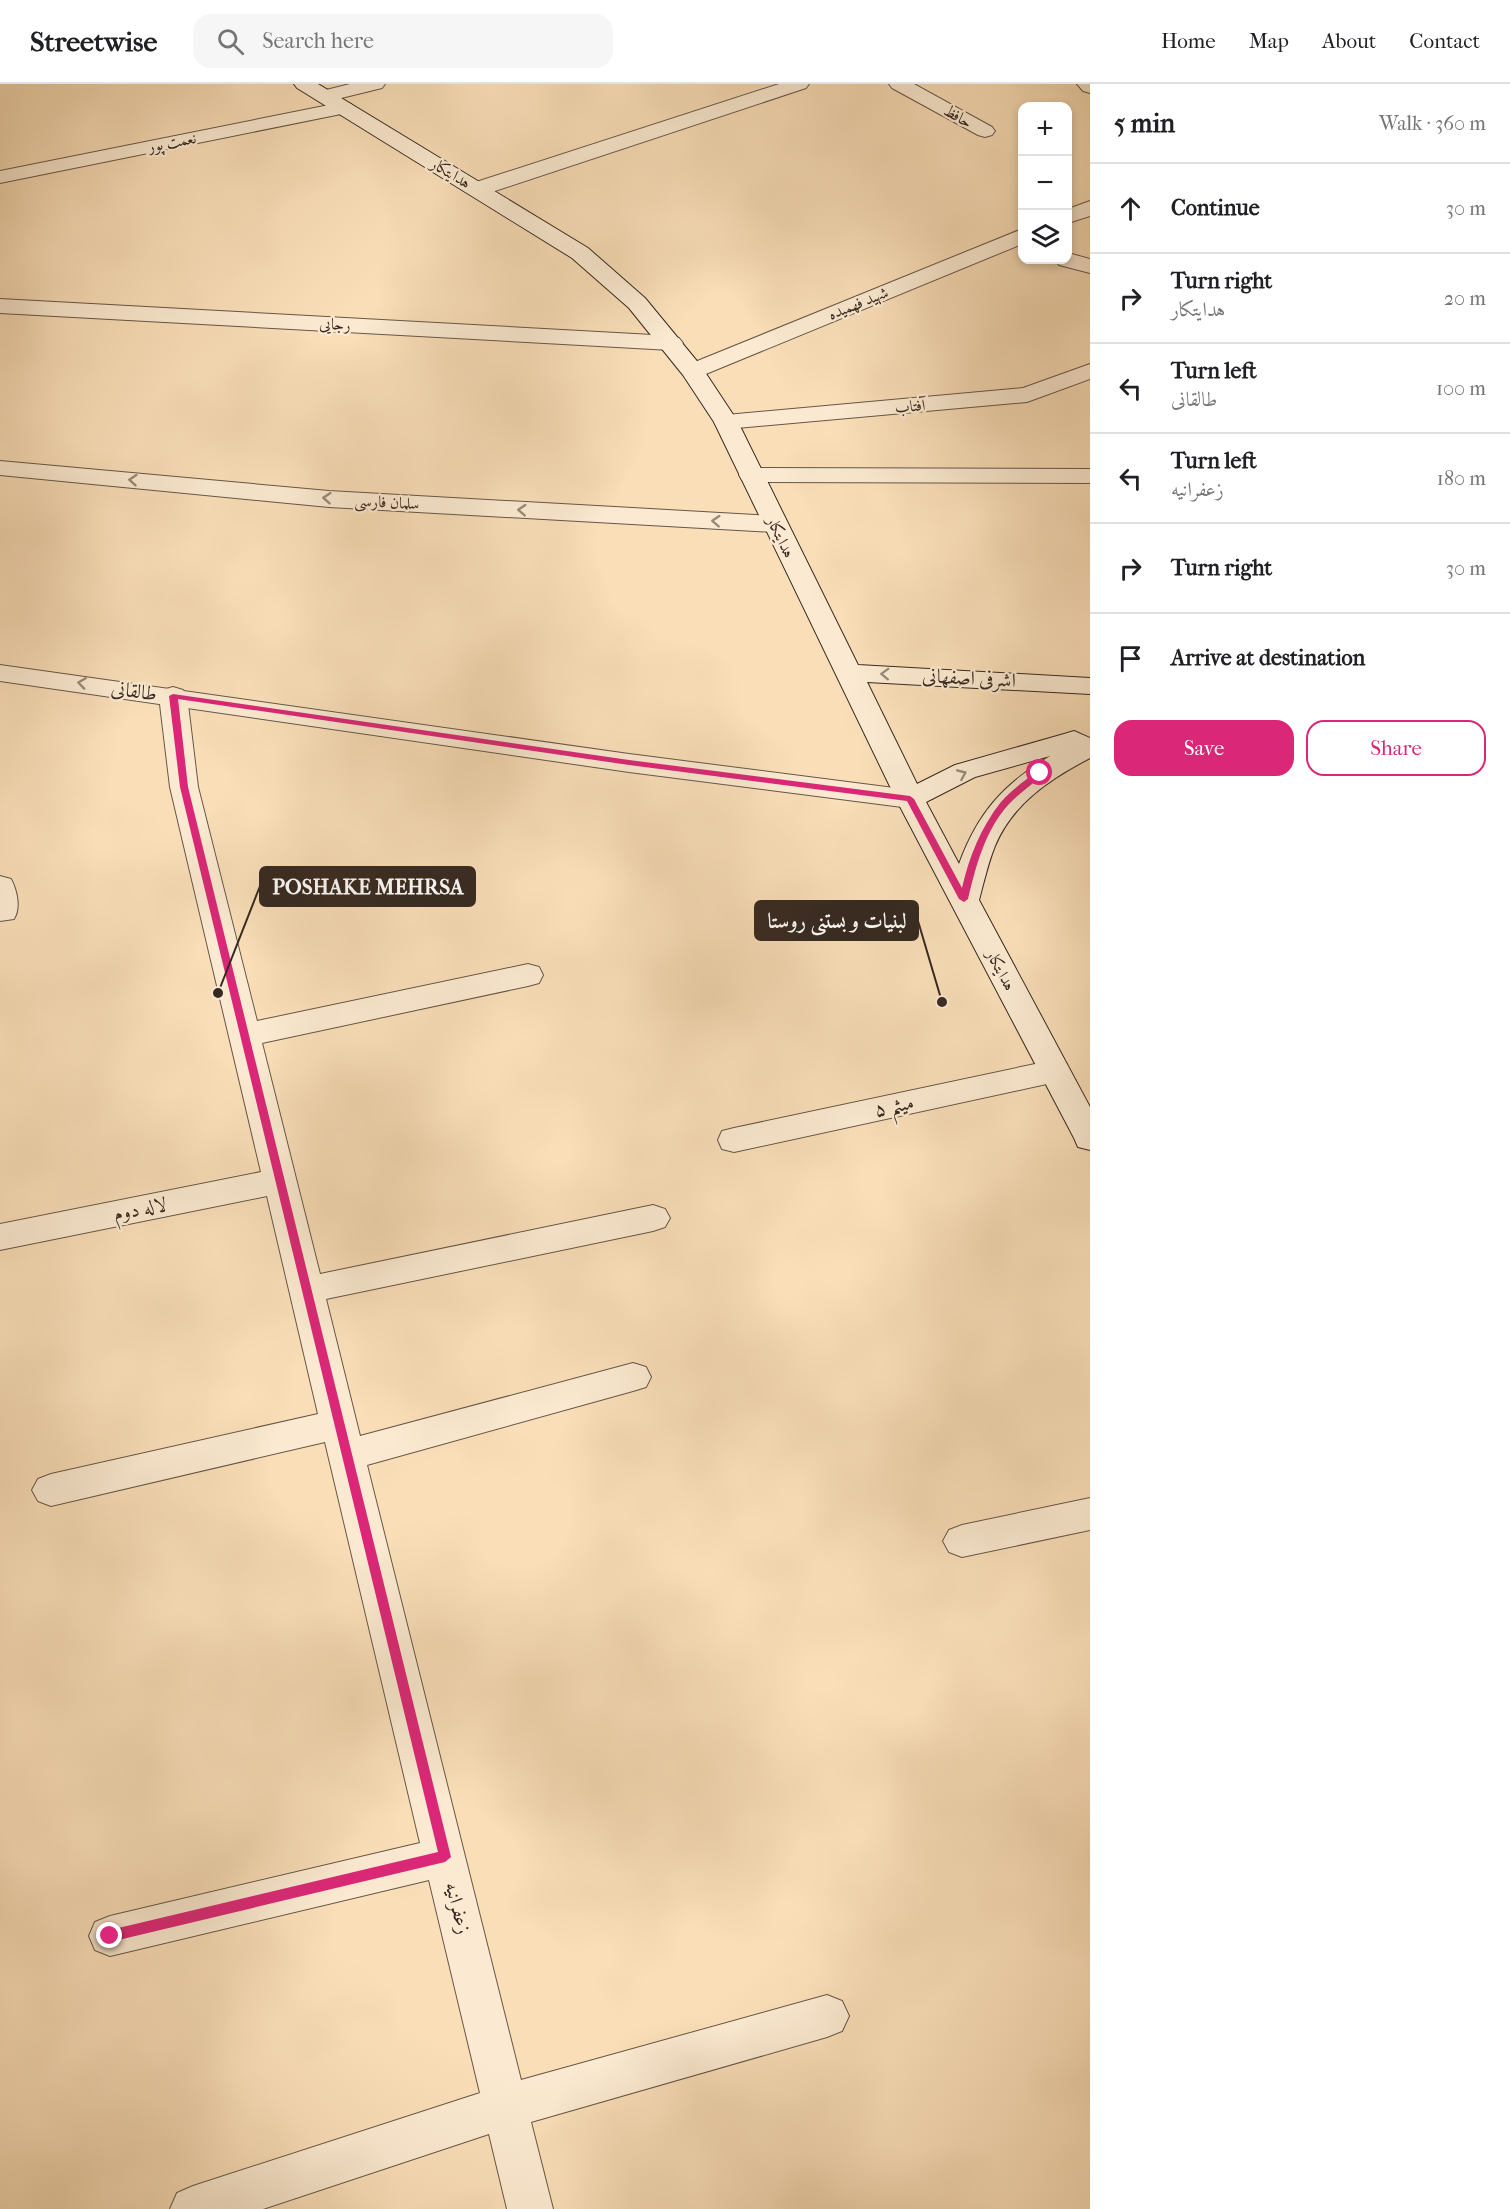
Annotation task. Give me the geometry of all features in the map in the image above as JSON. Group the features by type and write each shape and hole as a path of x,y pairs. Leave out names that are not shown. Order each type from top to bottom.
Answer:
{"street":[{"name":"نعمت پور","path":"0,177 375,84"},
{"path":"478,189 799,84"},
{"name":"حافظ","path":"899,84 985,131"},
{"name":"هدایتکار","path":"324,96 580,253 638,303 693,371 726,422 910,799 1090,1138"},
{"path":"1072,215 1090,208"},
{"name":"شهید فهمیده","path":"693,371 1017,241"},
{"path":"1072,262 1090,267"},
{"name":"رجایی","path":"0,306 671,343"},
{"name":"آفتاب","path":"726,422 1027,395 1090,371"},
{"name":"سلمان فارسی","path":"0,468 328,499 775,524"},
{"path":"751,475 1090,476"},
{"name":"طالقانی","path":"0,673 629,763 910,799"},
{"name":"اشرفی اصفهانی","path":"848,673 1090,686"},
{"name":"زعفرانیه","path":"173,696 184,787 530,2209"},
{"path":"910,799 965,771 1090,736"},
{"path":"964,899 973,860 991,823 1005,803 1040,773 1090,747"},
{"path":"245,1035 528,975"},
{"name":"میثم ۵","path":"734,1140 1054,1072"},
{"name":"لاله دوم","path":"0,1237 280,1180"},
{"path":"306,1290 653,1218"},
{"path":"51,1490 343,1439 633,1377"},
{"path":"962,1541 1090,1514"},
{"path":"110,1936 445,1857"},
{"path":"193,2209 506,2107 827,2016"}],"place":[{"name":"POSHAKE MEHRSA","path":"218,993"},
{"name":"لبنیات و بستنی روستا","path":"942,1002"}],"route":[{"path":"110,1936 445,1857 184,787 173,696 629,763 910,799 964,899 973,860 991,823 1005,803 1040,773"}]}
